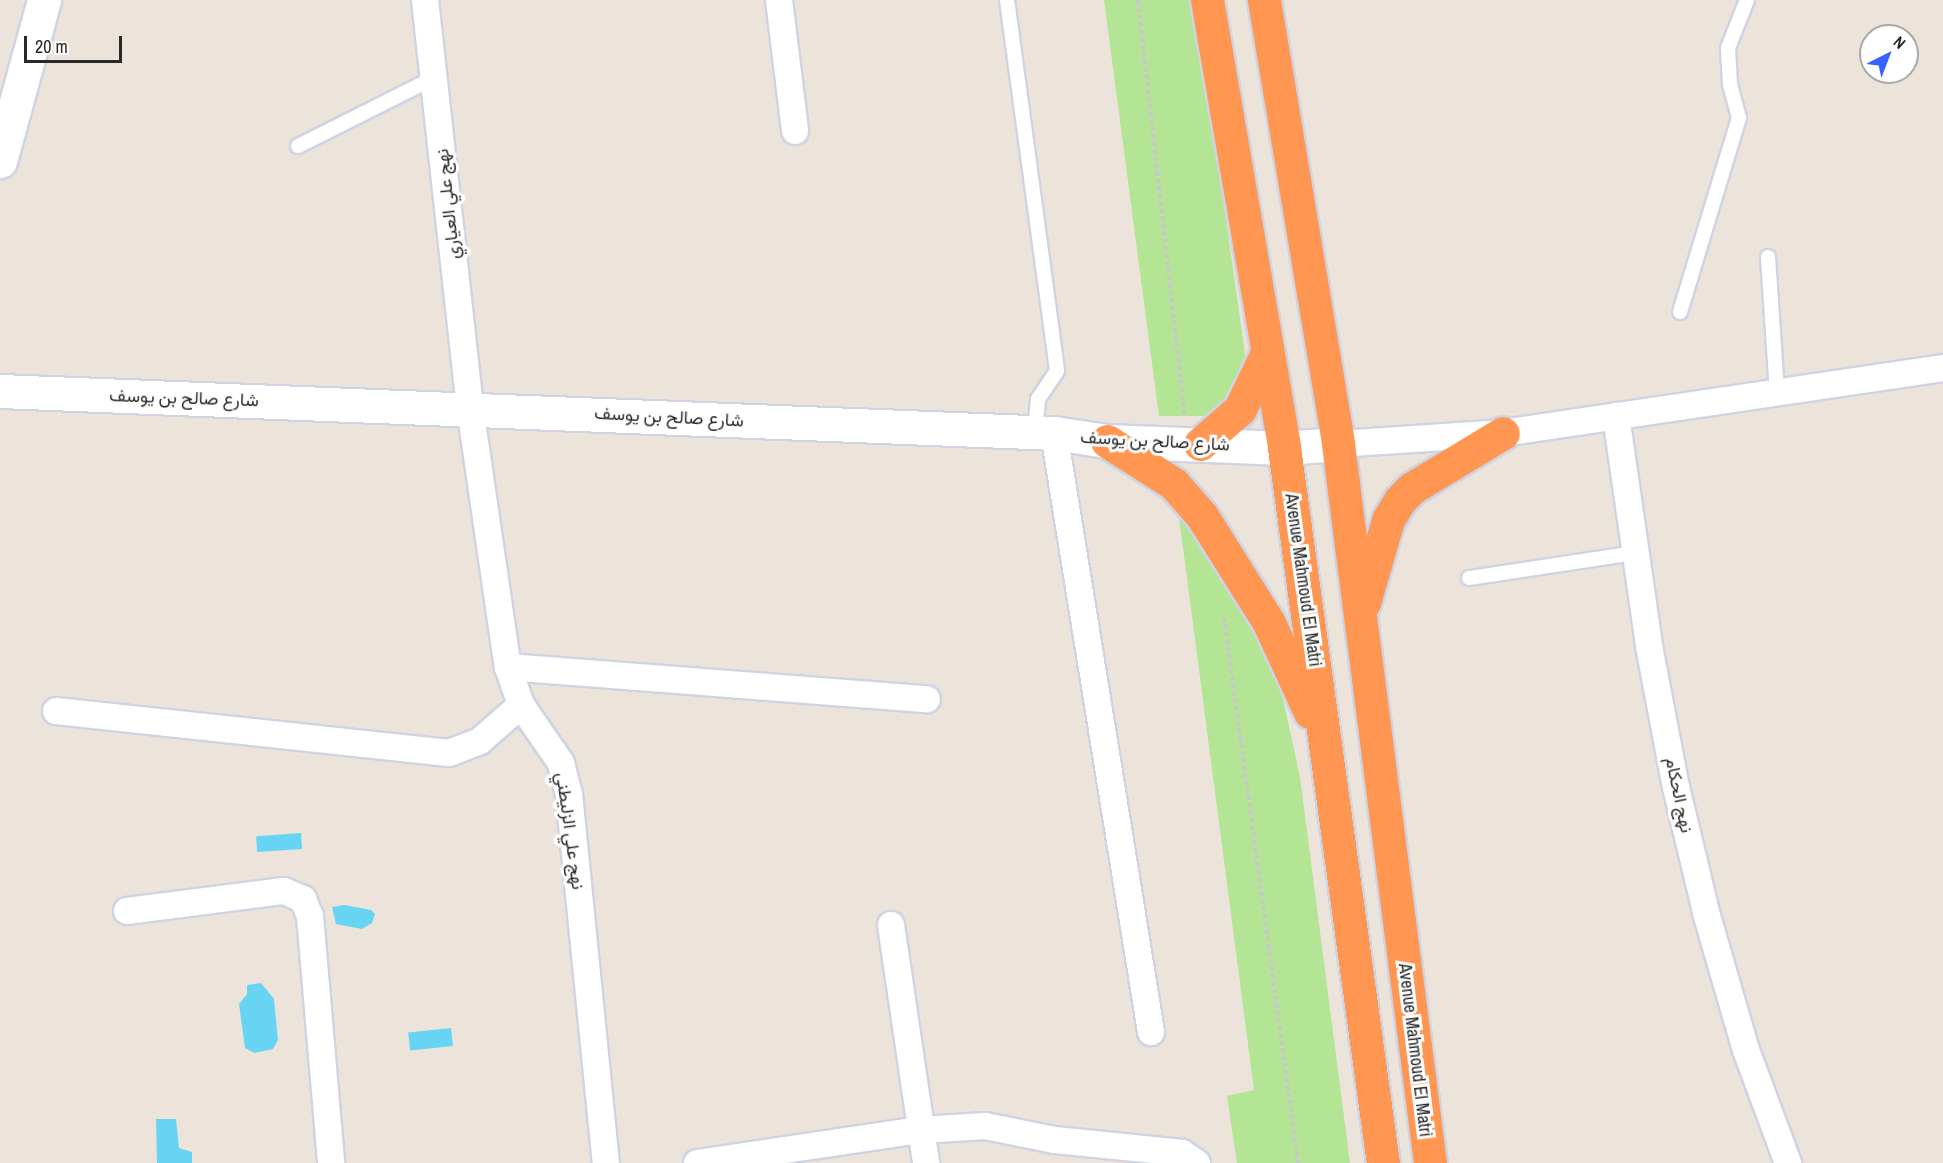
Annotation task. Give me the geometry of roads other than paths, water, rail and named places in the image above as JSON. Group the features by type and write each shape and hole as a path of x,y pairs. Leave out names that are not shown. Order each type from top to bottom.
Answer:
{"highway":[{"name":"Avenue Mahmoud El Matri","path":"1207,0 1284,448 1383,1163"},
{"name":"Avenue Mahmoud El Matri","path":"1264,0 1303,223 1338,444 1430,1163"},
{"path":"1200,444 1240,409 1267,353"},
{"path":"1359,622 1388,520 1400,500 1412,488 1503,433"},
{"path":"1107,441 1174,484 1202,516 1269,623 1326,750"}],"street":[{"path":"0,161 44,0"},
{"name":"نهج علي العياري","path":"424,0 470,408"},
{"path":"779,0 795,131"},
{"path":"1338,444 1503,433 1943,368"},
{"name":"شارع صالح بن يوسف","path":"0,391 470,408 1045,433 1107,441 1284,448 1338,444"},
{"name":"نهج علي الزليطني","path":"470,408 508,667 521,705 561,763 569,794 606,1163"},
{"name":"نهج الحكام","path":"1616,416 1635,553 1676,787 1707,916 1746,1050 1788,1163"},
{"path":"1045,433 1151,1032"},
{"path":"508,667 927,699"},
{"path":"56,711 448,753 480,741 521,705"},
{"path":"127,911 284,891 303,899 310,916 331,1163"},
{"path":"891,925 926,1163"},
{"path":"697,1163 921,1130 985,1126 1055,1140 1182,1153 1197,1163"}],"lane":[{"path":"1007,0 1057,371 1038,399 1045,433"},
{"path":"1680,312 1739,118 1730,85 1728,48 1748,0"},
{"path":"298,146 434,78"},
{"path":"1768,257 1777,394"},
{"path":"1469,579 1635,553"}],"water":[{"path":"301,833 302,849 257,852 256,836"},
{"path":"345,905 371,910 375,914 372,923 362,929 336,924 332,907"},
{"path":"261,983 274,999 278,1040 273,1049 254,1053 245,1048 239,1004 247,994 247,985"},
{"path":"451,1028 453,1046 410,1050 408,1032"},
{"path":"156,1119 176,1119 179,1148 192,1152 192,1163 157,1163"}]}
